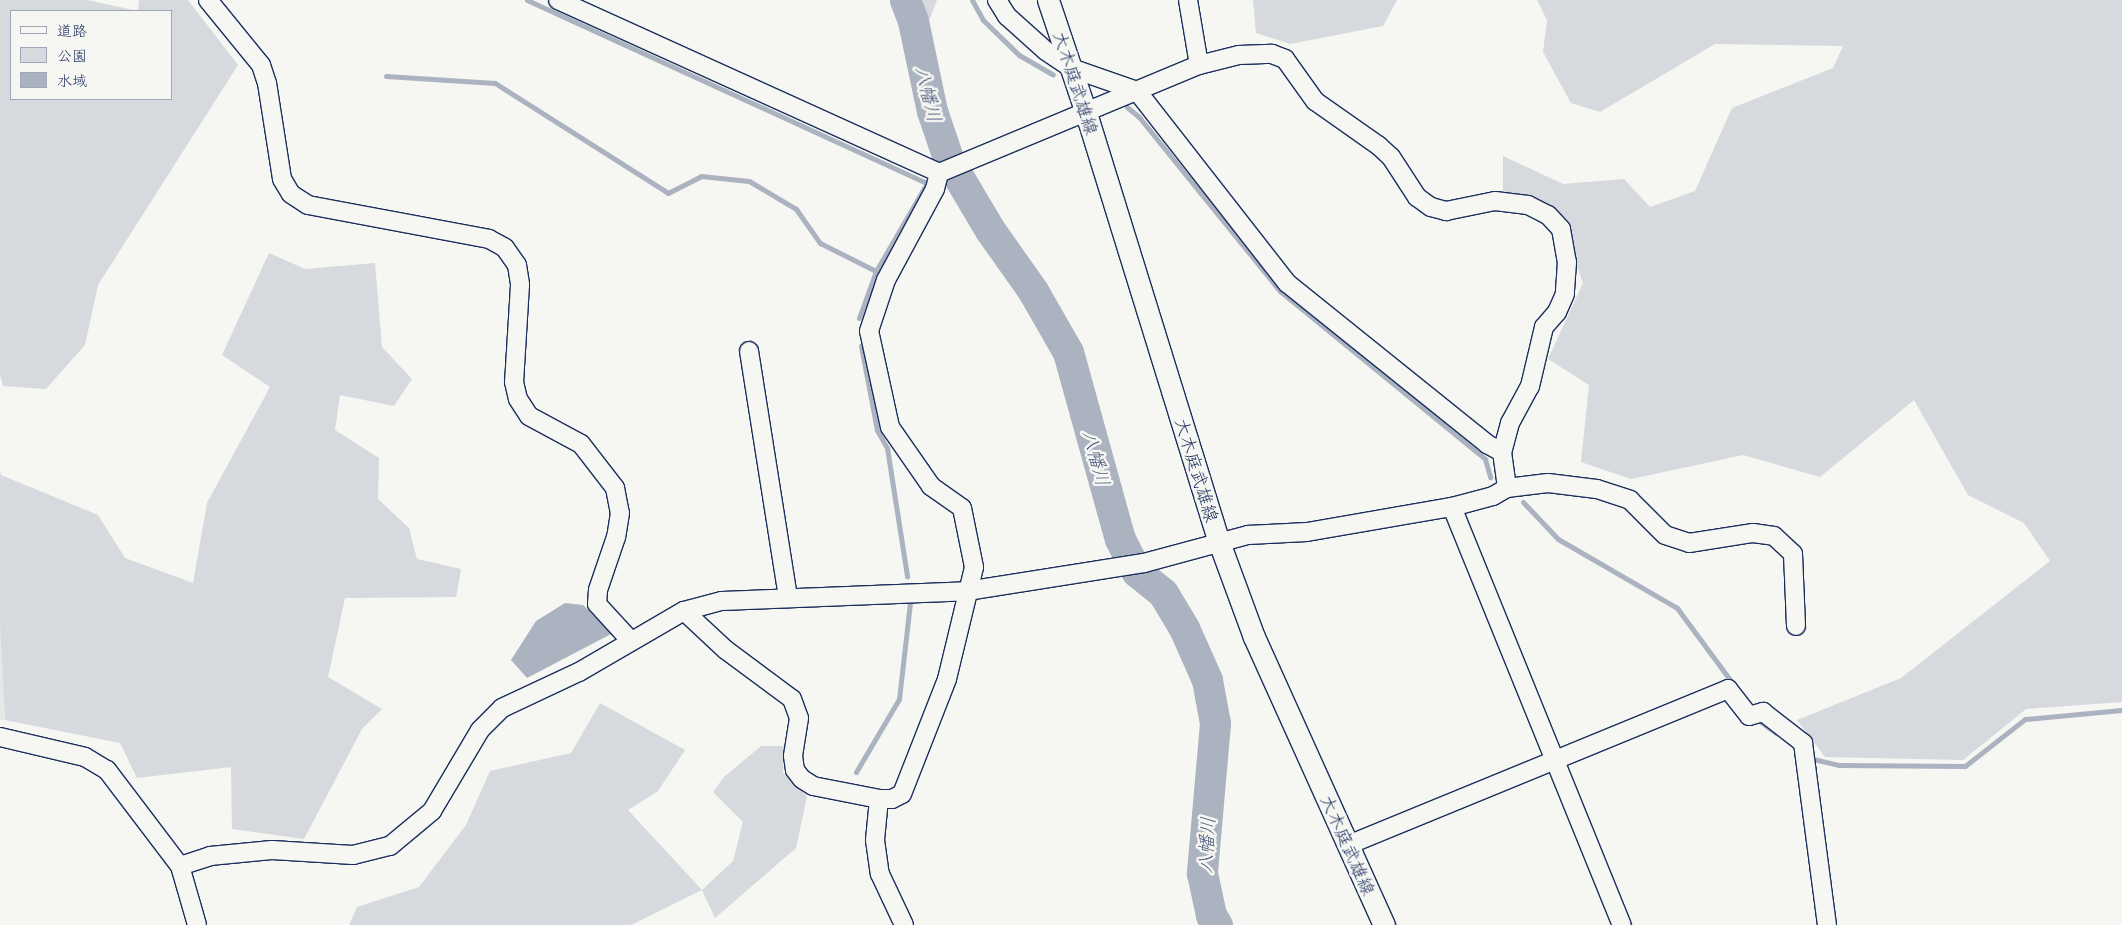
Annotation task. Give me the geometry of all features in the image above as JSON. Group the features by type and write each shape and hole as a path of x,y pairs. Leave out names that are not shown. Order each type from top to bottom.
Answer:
{"main road":[{"name":"大木庭武雄線","path":"1048,0 1086,113 1219,542 1254,637 1384,925"}],"street":[{"path":"208,0 260,65 267,83 282,179 291,194 308,205 489,239 505,248 517,265 520,285 514,382 518,399 529,416 581,444 615,488 620,513 616,537 598,590 597,604 630,640"},
{"path":"558,0 939,173 1199,65 1239,55 1272,54 1285,59 1315,101 1380,146 1417,196 1431,208 1446,211 1494,201 1528,205 1548,215 1561,229 1567,262 1564,294 1557,312 1544,327 1530,386 1510,423 1502,452 1507,488"},
{"path":"997,0 1007,16 1046,51 1071,68 1137,91 1287,283 1487,444 1502,452"},
{"path":"1188,0 1199,65"},
{"path":"684,611 726,650 792,699 799,718 792,756 795,770 802,779 813,786 879,799 892,799 902,794 946,679 974,567 962,508 931,486 890,427 869,331 886,280 935,189 939,173"},
{"path":"749,351 788,598"},
{"path":"180,866 210,856 272,850 353,855 390,846 432,811 480,730 502,708 579,672 630,640 684,611 722,600 967,591 1144,563 1248,535 1307,532 1452,507 1493,496 1507,488 1548,483 1598,489 1630,500 1666,535 1689,543 1753,533 1774,536 1793,554 1796,626"},
{"path":"1452,507 1622,925"},
{"path":"1348,845 1728,689 1749,716 1763,712 1803,743 1827,925"},
{"path":"0,737 85,757 107,770 180,866 197,925"},
{"path":"879,799 875,840 880,874 904,925"}],"shaded area":[{"path":"1,623 5,720 0,720"}],"green space":[{"path":"0,0 87,0 133,10 10,10 10,100 172,100 172,10 138,10 139,0 188,0 238,65 98,285 85,345 46,389 3,386 0,375"},
{"path":"921,0 937,0 929,21"},
{"path":"1253,0 1397,0 1383,26 1290,44 1256,33"},
{"path":"1537,0 2122,0 2122,702 2026,709 1963,760 1825,757 1797,720 1901,678 2050,561 2024,523 1968,495 1914,400 1820,477 1743,455 1631,479 1581,462 1589,385 1548,359 1583,283 1560,217 1503,192 1503,156 1563,184 1624,179 1650,207 1695,191 1732,108 1833,68 1843,46 1715,44 1600,112 1571,103 1543,52 1547,20"},
{"path":"269,253 305,269 375,263 382,347 412,379 394,406 340,395 335,430 379,458 378,499 409,528 417,559 461,569 456,597 345,598 328,677 382,709 362,729 304,839 232,829 231,767 137,778 120,743 5,720 0,622 0,469 1,475 98,515 125,558 193,583 207,503 270,387 222,355"},
{"path":"600,703 685,750 658,791 628,810 702,890 631,925 349,925 357,907 419,887 466,825 490,771 571,753"},
{"path":"761,746 784,746 783,773 807,796 796,848 715,918 702,890 733,861 743,822 713,792 724,777"}],"water":[{"path":"565,603 583,605 613,633 527,678 511,660 536,621"}],"waterway":[{"path":"527,0 927,183 876,271 859,318"},
{"name":"八幡川","path":"905,0 913,21 932,111 949,161 990,230 1033,291 1068,352 1120,539 1137,572 1163,593 1184,628 1207,680 1215,723 1202,873 1211,915 1217,925"},
{"path":"972,0 983,20 1019,55 1053,75"},
{"path":"386,76 495,83 668,193 701,176 749,181 796,209 820,243 876,271"},
{"path":"1127,107 1139,117 1280,291 1485,459 1490,477"},
{"path":"861,346 877,430 887,448 907,576"},
{"path":"1523,502 1558,539 1677,608 1734,685"},
{"path":"856,772 899,699 910,603"},
{"path":"1813,759 1839,765 1965,766 2025,719 2122,710"},
{"path":"1761,722 1776,733"}]}
